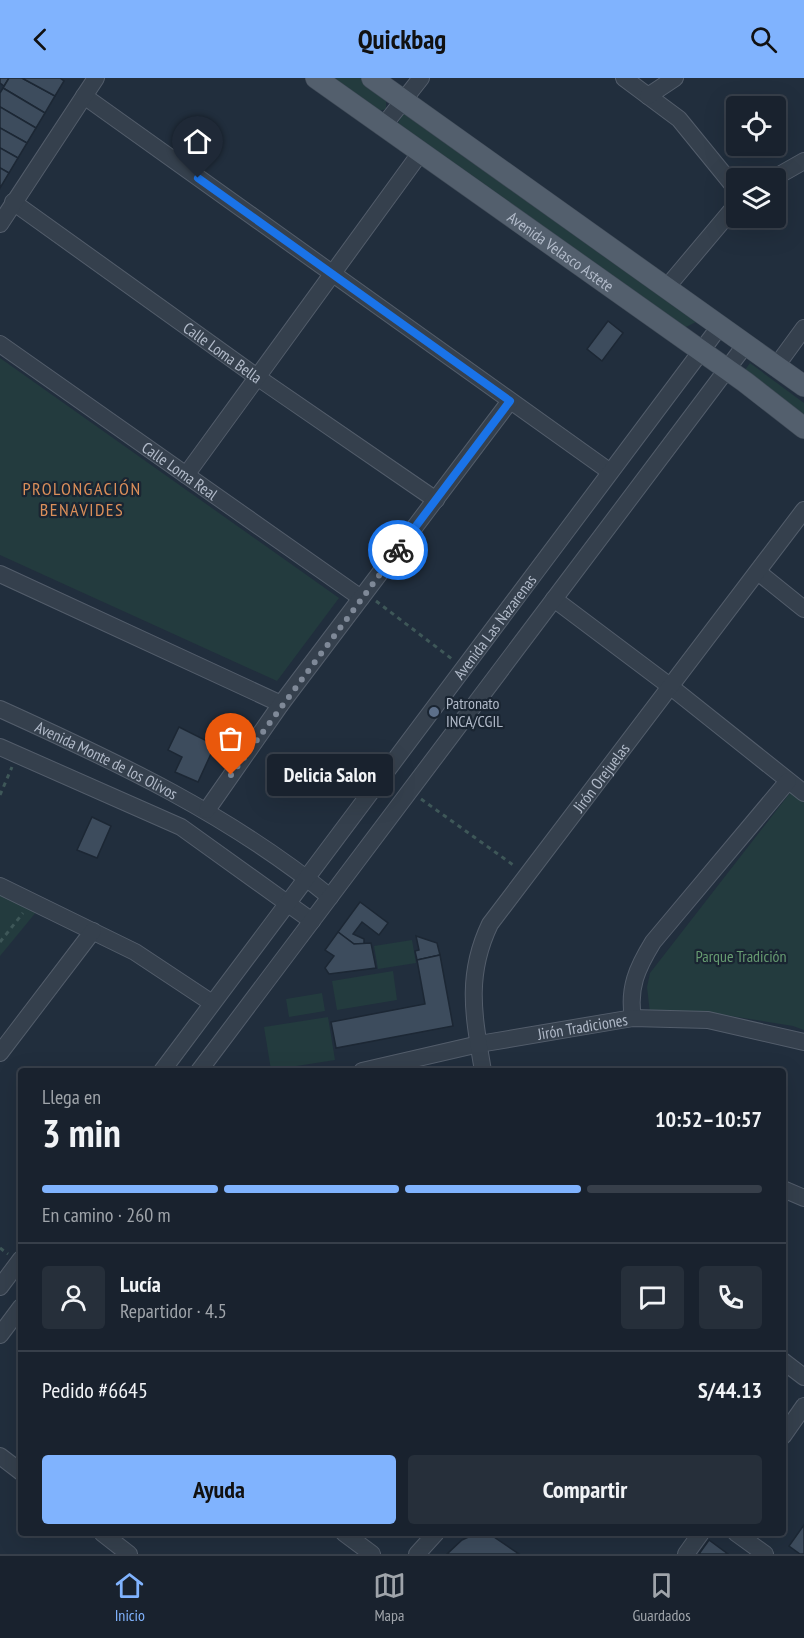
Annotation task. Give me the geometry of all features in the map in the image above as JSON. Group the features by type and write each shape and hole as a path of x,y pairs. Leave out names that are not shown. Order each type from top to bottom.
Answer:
{"main road":[{"name":"Avenida Velasco Astete","path":"316,78 728,370 804,428"},
{"name":"Avenida Velasco Astete","path":"372,78 804,386"}],"street":[{"path":"0,224 96,78"},
{"path":"384,125 421,78"},
{"path":"624,78 679,119 726,177"},
{"path":"648,96 675,78"},
{"path":"84,96 609,471"},
{"path":"186,475 421,152"},
{"path":"786,171 804,161"},
{"name":"Calle Loma Bella","path":"13,202 257,377 436,500"},
{"path":"667,287 726,217"},
{"name":"Avenida Las Nazarenas","path":"164,1068 609,471 720,326"},
{"path":"777,365 804,328"},
{"name":"Calle Loma Real","path":"0,344 186,475 363,595"},
{"name":"Avenida Las Nazarenas","path":"202,1068 746,344"},
{"path":"207,810 281,704 510,401"},
{"name":"Jirón Orejuelas","path":"483,1068 472,987 480,945 490,924 804,510"},
{"path":"758,572 804,609"},
{"path":"0,574 281,704"},
{"path":"554,599 671,687 804,793"},
{"name":"Avenida Monte de los Olivos","path":"0,708 124,765 207,810 306,877 330,897"},
{"name":"Avenida Monte de los Olivos","path":"0,747 181,827 288,901 312,921"},
{"path":"633,1018 630,1002 632,984 640,963 653,942 788,781"},
{"path":"0,886 135,952 212,1003"},
{"path":"0,1053 93,931"},
{"name":"Jirón Tradiciones","path":"375,1068 479,1044 633,1018 708,1020 804,1042"},
{"path":"786,1190 804,1197"},
{"path":"0,1287 18,1263"},
{"path":"0,1335 18,1311"},
{"path":"786,1363 804,1377"},
{"path":"786,1432 804,1407"},
{"path":"0,1456 18,1470"},
{"path":"106,1536 129,1554"},
{"path":"348,1536 372,1554"},
{"path":"417,1554 433,1536"},
{"path":"686,1554 699,1536"},
{"path":"740,1536 765,1554"}],"path":[{"path":"363,595 463,668"},
{"path":"0,795 18,755"},
{"path":"410,791 527,875"},
{"path":"0,942 28,907"}],"green space":[{"path":"332,78 362,78 386,95 386,109 379,111"},
{"path":"402,114 406,114 696,322 682,329 398,124"},
{"path":"0,358 339,598 277,681 0,555"},
{"path":"750,363 804,403 804,418 745,370"},
{"name":"Parque Tradición","path":"793,789 804,799 804,1030 793,1026 718,1014 650,1013 647,987 650,973"},
{"path":"0,893 37,911 0,956"},
{"path":"412,940 416,963 378,969 374,946"},
{"path":"393,971 397,1000 337,1010 332,981"},
{"path":"322,993 325,1011 289,1017 286,999"},
{"path":"328,1017 335,1060 271,1068 264,1027"}],"building":[{"path":"0,78 9,78 4,86 0,83"},
{"path":"9,78 22,78 55,96 45,113 3,88"},
{"path":"22,78 60,78 64,81 55,96"},
{"path":"3,88 45,113 36,128 0,107 0,93"},
{"path":"0,107 36,128 27,143 0,128"},
{"path":"0,128 27,143 18,158 0,148"},
{"path":"0,148 18,158 9,173 0,168"},
{"path":"0,168 9,173 0,188"},
{"path":"608,321 623,333 602,361 587,349"},
{"path":"179,727 215,745 198,782 175,772 182,757 168,750"},
{"path":"92,817 111,826 97,858 77,850"},
{"path":"360,902 388,923 379,935 362,922 353,934 364,939 364,944 354,944 338,932"},
{"path":"338,932 354,944 371,943 376,968 329,974 325,968 334,956 325,950"},
{"path":"416,936 437,943 440,955 417,960 415,951 419,950"},
{"path":"440,955 453,1026 336,1048 331,1022 425,1004 417,960"},
{"path":"804,1525 804,1554 800,1554 789,1546"},
{"path":"471,1536 492,1536 519,1554 447,1554 462,1540"},
{"path":"709,1540 728,1554 699,1554"}],"way so far":[{"path":"231,775 281,704 398,550"}],"place":[{"name":"Patronato INCA/CGIL","path":"434,712"},
{"name":"Delicia Salon","path":"231,775"}],"district":[{"name":"PROLONGACIÓN BENAVIDES","path":"82,499"}],"route":[{"path":"198,178 510,401 398,550"}]}
